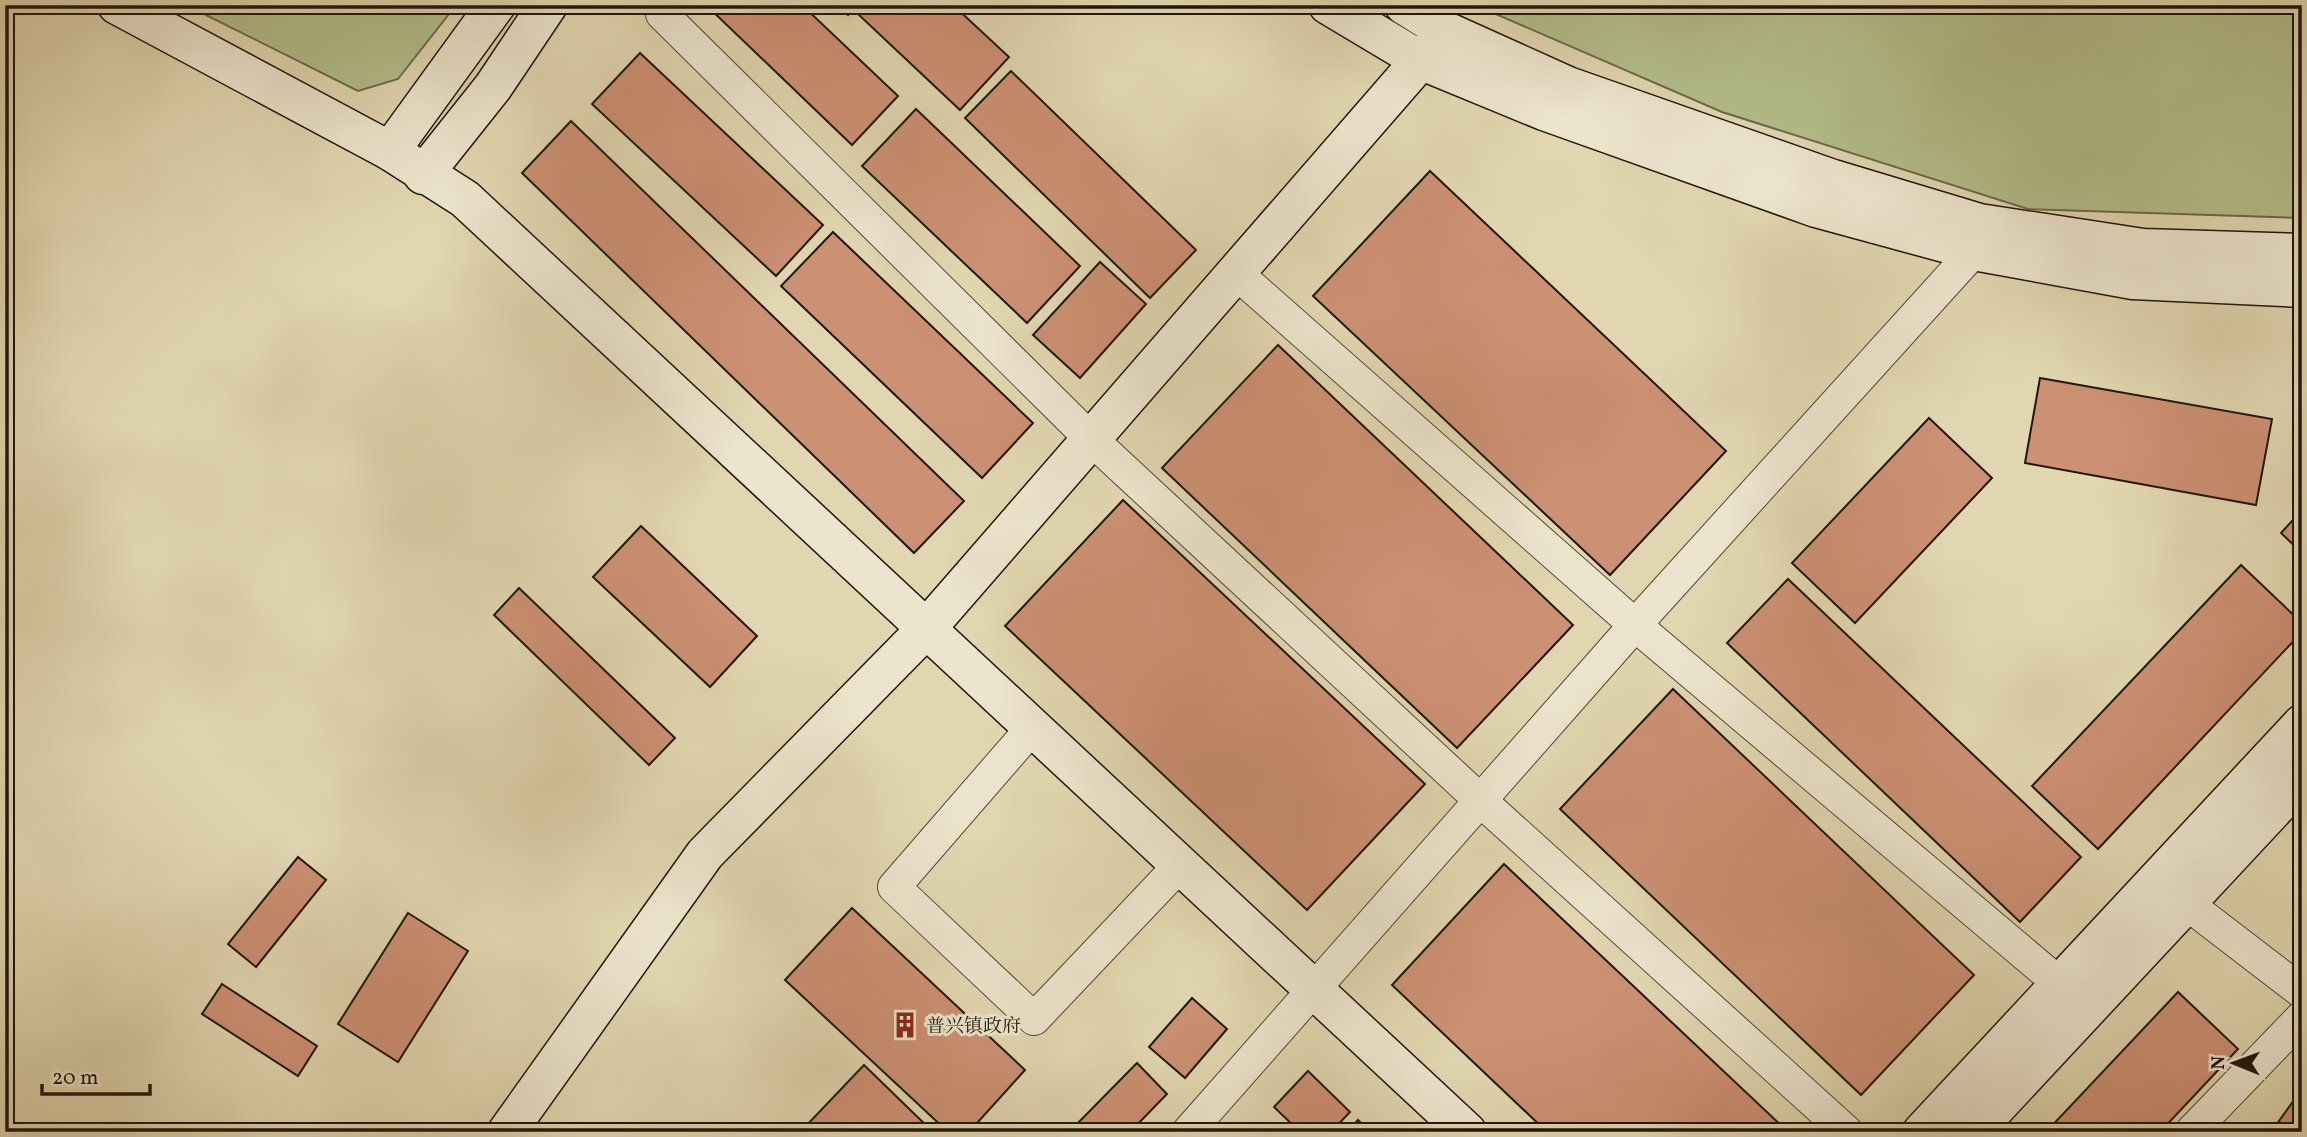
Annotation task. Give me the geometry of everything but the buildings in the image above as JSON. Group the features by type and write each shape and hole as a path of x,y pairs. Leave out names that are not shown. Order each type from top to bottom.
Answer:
{"street":[{"path":"117,5 390,151 465,199 1467,1132"},
{"path":"390,151 496,5"},
{"path":"424,175 493,87 548,5"},
{"path":"1328,5 1420,60 1544,111 1816,208 1975,251 2133,280 2302,288"},
{"path":"1404,5 1446,31 1568,86 1833,179 1979,223 2143,248 2302,253"},
{"path":"662,14 1091,439 1481,801 1847,1132"},
{"path":"507,1132 705,854 926,629 1446,31"},
{"path":"1188,1132 1635,625 1975,251"},
{"path":"1235,272 1635,625 2060,984"},
{"path":"1922,1132 2302,724"},
{"path":"1032,728 894,887 1034,1019 1180,865"},
{"path":"1973,1132 2302,779"},
{"path":"2186,903 2302,992"},
{"path":"2191,1132 2302,1017"}],"green space":[{"path":"186,5 456,5 398,79 358,91"},
{"path":"1475,5 2302,5 2302,218 2028,209 1722,112"}],"place":[{"name":"普兴镇政府","path":"905,1025"}]}
